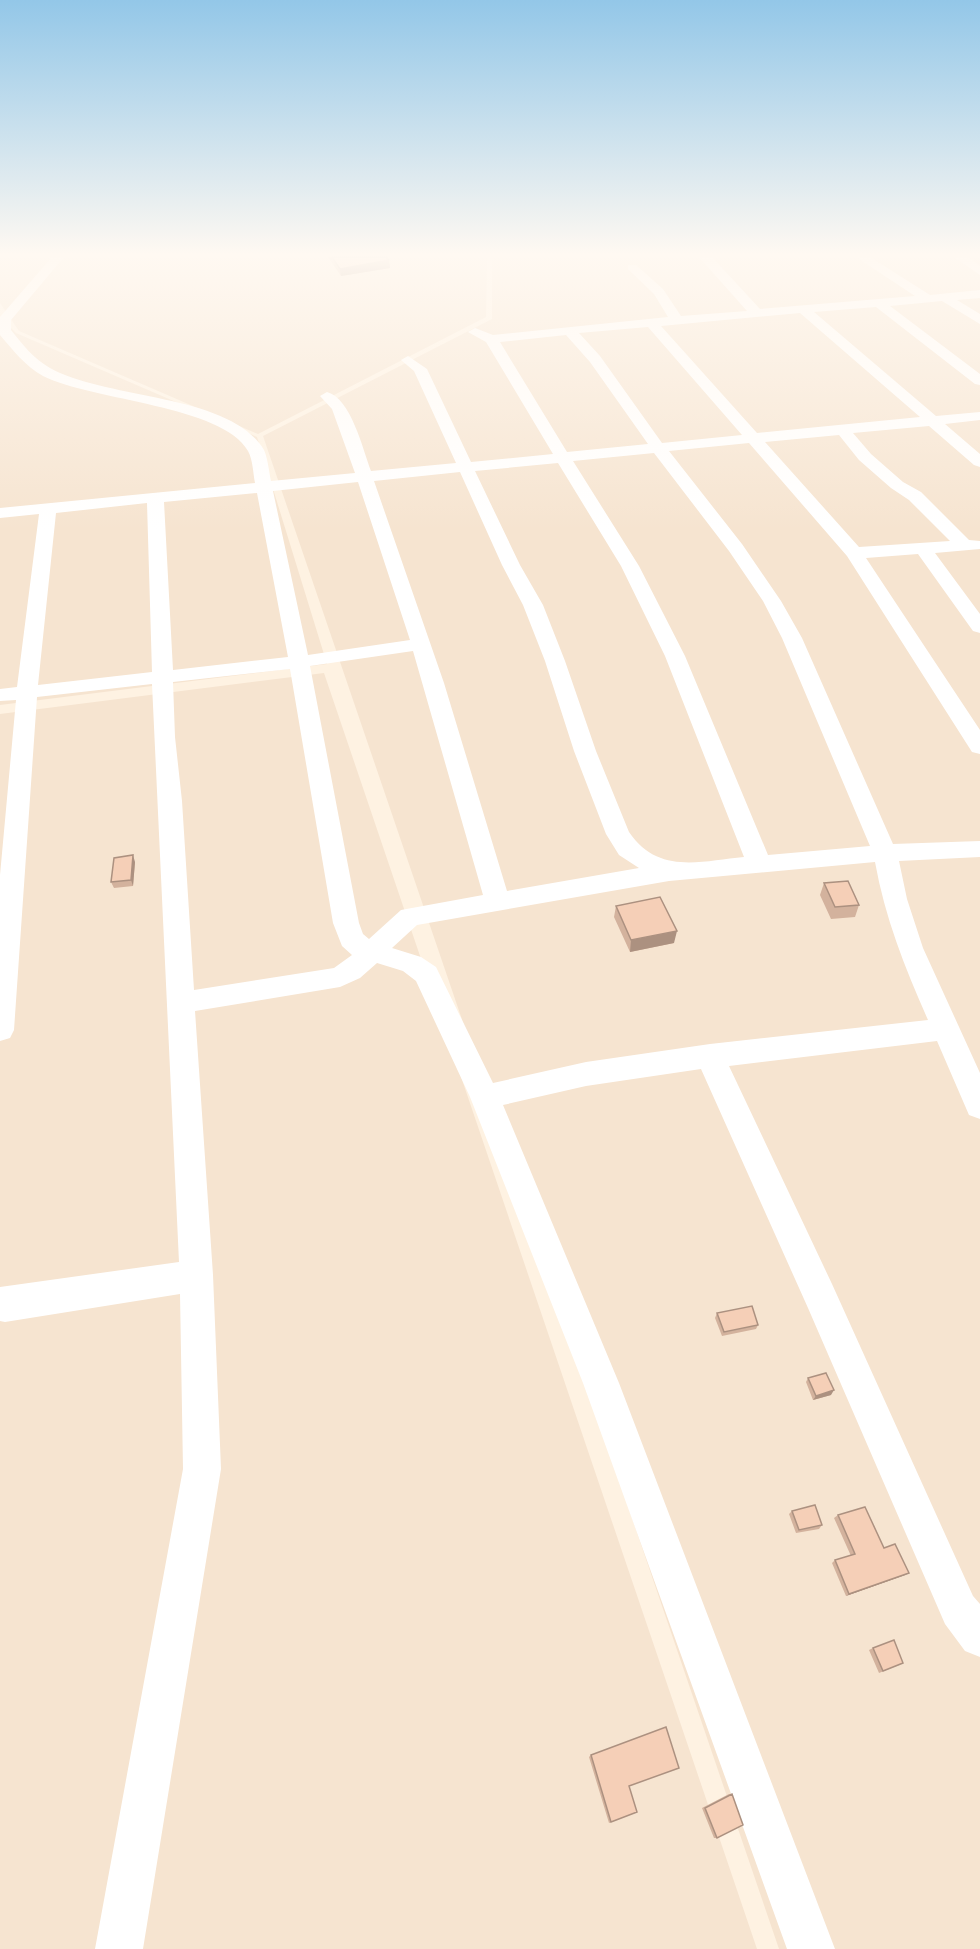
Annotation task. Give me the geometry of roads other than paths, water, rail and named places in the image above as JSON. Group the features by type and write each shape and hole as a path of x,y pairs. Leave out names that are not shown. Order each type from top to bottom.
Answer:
{"street":[{"path":"19,348 47,373 64,380 188,410 238,431 254,445 298,662 346,923 351,939 361,948 412,964 426,974 485,1097 601,1383 811,1949"},
{"path":"492,348 521,385 630,566 675,656 759,862"},
{"path":"585,348 659,449 736,548 787,628 885,854 894,899 910,948 980,1106"},
{"path":"673,348 854,553 980,747"},
{"path":"847,348 980,462"},
{"path":"938,348 980,381"},
{"path":"408,360 420,369 511,565 533,605 555,661 593,773 618,834 628,849 641,859 669,872"},
{"path":"327,396 339,407 365,476 458,765 498,902"},
{"path":"0,513 980,416"},
{"path":"842,429 865,458 915,496 973,546"},
{"path":"118,1949 202,1469 196,1275 161,677 160,574 155,497"},
{"path":"0,1030 27,692 48,508"},
{"path":"854,553 973,546"},
{"path":"923,549 980,627"},
{"path":"0,695 298,662 420,644"},
{"path":"181,1003 340,977 355,969 374,953 389,934 410,917 669,872 759,862 980,849"},
{"path":"485,1097 586,1074 710,1056 945,1029"},
{"path":"710,1056 820,1296 959,1610 980,1636"},
{"path":"0,1304 196,1275"}]}
